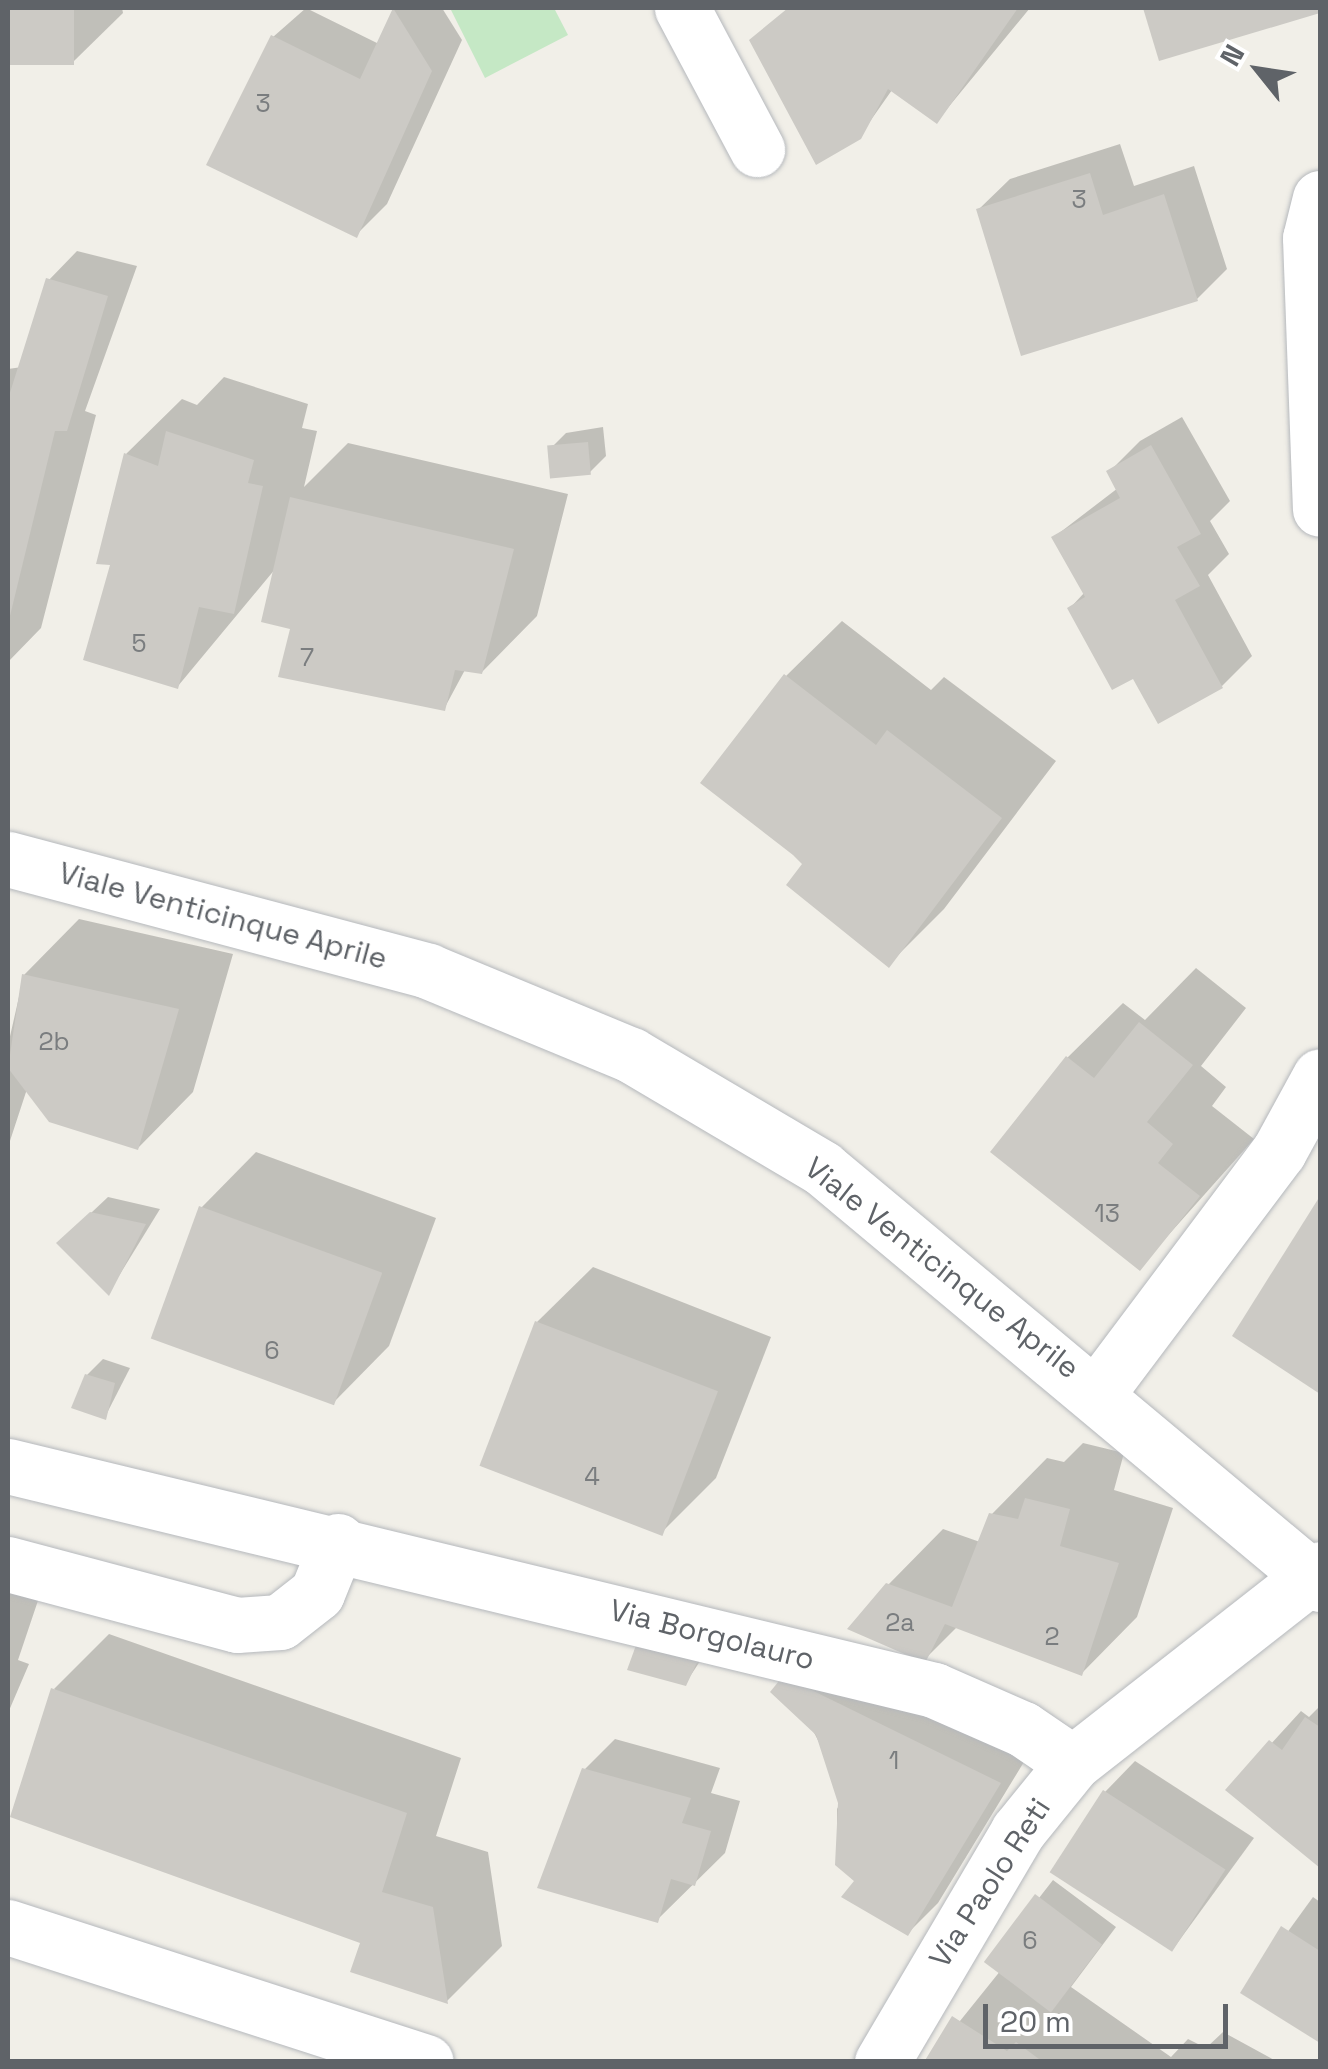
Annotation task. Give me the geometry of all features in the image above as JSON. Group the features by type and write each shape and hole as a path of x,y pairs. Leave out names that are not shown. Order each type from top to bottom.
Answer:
{"street":[{"path":"682,8 757,150"},
{"path":"1320,198 1310,238 1320,509"},
{"name":"Viale Venticinque Aprile","path":"8,859 428,971 631,1055 822,1168 1317,1576"},
{"path":"1098,1392 1278,1151 1320,1076"},
{"name":"Via Borgolauro","path":"8,1466 338,1540 934,1690 1024,1729 1073,1763"},
{"path":"8,1564 237,1625 280,1622 317,1593 338,1540"},
{"name":"Via Paolo Reti","path":"882,2062 1018,1830 1073,1763 1317,1576"},
{"path":"8,1927 426,2062"}],"green space":[{"path":"450,8 554,8 568,35 485,78"}],"building":[{"path":"8,8 74,8 74,65 8,65"},
{"path":"393,8 432,71 357,238 206,165 271,35 360,79"},
{"path":"788,8 1018,8 937,124 888,89 861,139 816,165 749,40"},
{"path":"1143,8 1320,8 1320,13 1159,61"},
{"path":"1090,173 1103,215 1164,194 1198,301 1021,356 976,209"},
{"path":"46,278 108,296 67,431 55,431 9,620 8,399"},
{"path":"166,431 254,460 248,483 263,486 234,614 199,607 178,689 83,660 110,565 96,564 124,453 158,466"},
{"path":"588,442 591,475 550,478 547,446"},
{"path":"1151,445 1201,534 1177,547 1200,586 1175,600 1223,688 1158,724 1133,679 1112,690 1067,608 1085,597 1051,537 1120,498 1106,471"},
{"path":"290,497 514,549 482,674 455,670 445,711 278,677 290,629 261,622"},
{"path":"784,674 876,745 887,730 1002,818 889,968 786,885 802,864 793,855 700,783"},
{"path":"22,974 179,1009 138,1150 49,1122 8,1068"},
{"path":"1139,1022 1193,1065 1147,1122 1173,1144 1158,1163 1200,1196 1140,1271 990,1152 1066,1056 1094,1078"},
{"path":"1320,1196 1320,1394 1232,1336"},
{"path":"199,1206 382,1273 334,1405 151,1338"},
{"path":"90,1212 146,1224 109,1296 56,1243"},
{"path":"535,1321 718,1391 662,1536 479,1466"},
{"path":"85,1374 115,1383 106,1420 71,1408"},
{"path":"1025,1498 1070,1509 1060,1546 1119,1563 1082,1676 945,1624 925,1663 847,1629 886,1583 952,1607 989,1513 1018,1519"},
{"path":"639,1637 700,1656 686,1686 627,1670"},
{"path":"783,1676 1001,1783 908,1936 841,1897 854,1881 835,1865 838,1803 816,1735 770,1692"},
{"path":"51,1688 407,1813 382,1892 433,1907 448,2004 350,1972 360,1943 10,1817"},
{"path":"1305,1717 1320,1727 1320,1868 1225,1790 1269,1740 1282,1750"},
{"path":"582,1768 691,1798 682,1823 711,1831 695,1886 671,1879 658,1923 537,1888"},
{"path":"1103,1790 1225,1870 1172,1952 1050,1872"},
{"path":"1035,1894 1102,1945 1051,2012 984,1962"},
{"path":"1281,1926 1320,1951 1320,2043 1240,1993"},
{"path":"952,2016 1007,2051 1016,2042 1043,2062 924,2062"}]}
